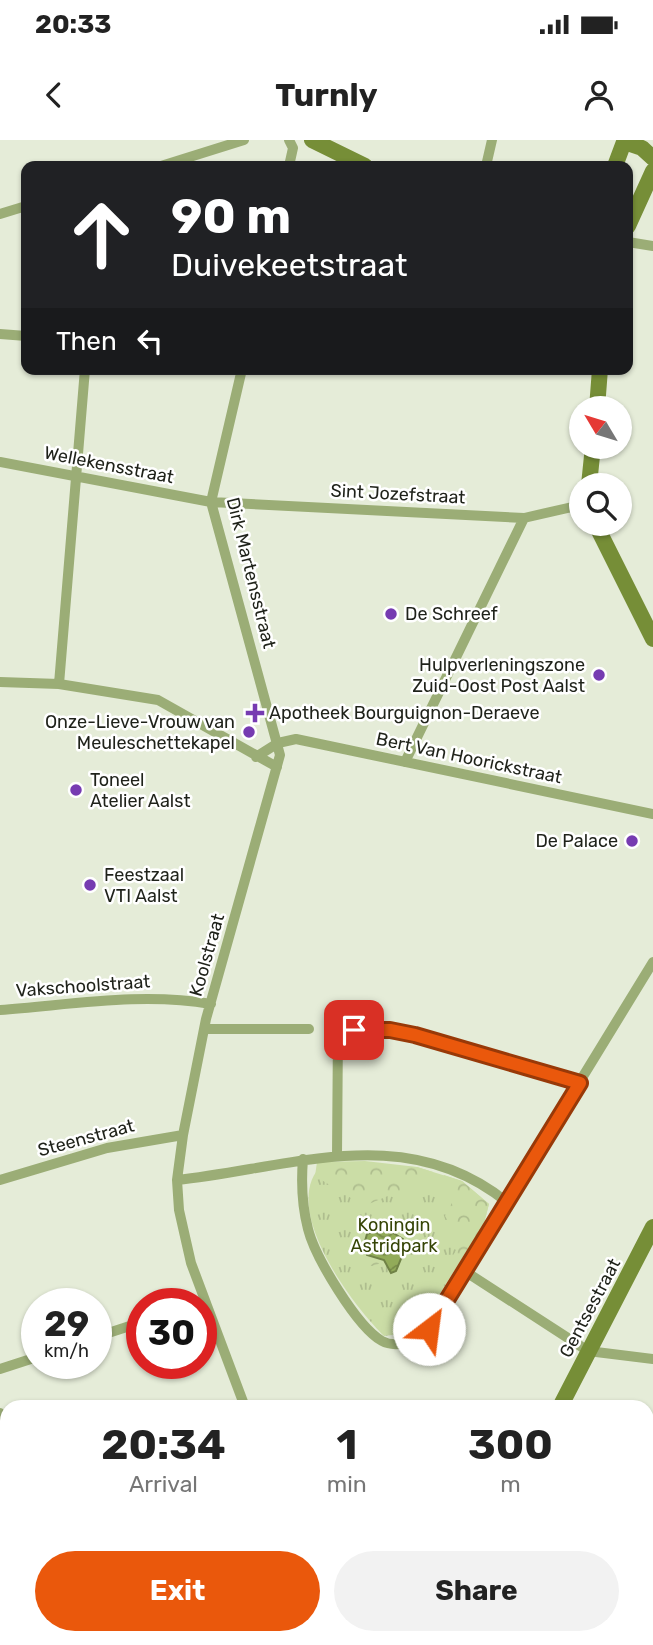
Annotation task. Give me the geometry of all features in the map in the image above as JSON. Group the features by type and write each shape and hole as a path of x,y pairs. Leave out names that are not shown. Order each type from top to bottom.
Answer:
{"street":[{"path":"177,161 244,140"},
{"path":"289,140 293,148 290,161"},
{"path":"312,140 355,161"},
{"path":"487,161 492,140"},
{"path":"616,161 621,141 642,148 653,157"},
{"path":"633,215 653,171"},
{"path":"0,214 21,208"},
{"path":"633,243 653,246"},
{"path":"0,334 21,336"},
{"path":"59,684 84,375"},
{"name":"Dirk Martensstraat","path":"241,375 211,502 278,743"},
{"path":"598,396 600,375"},
{"name":"Wellekensstraat","path":"0,462 211,502"},
{"name":"Sint Jozefstraat","path":"211,502 524,518 569,508"},
{"path":"405,762 524,518"},
{"path":"602,536 653,639"},
{"path":"0,682 59,684 158,700 277,767"},
{"name":"Bert Van Hoorickstraat","path":"278,743 296,739 653,814"},
{"path":"256,757 278,743"},
{"name":"Koolstraat","path":"197,1288 178,1210 177,1180 183,1135 211,1004 280,755 278,743"},
{"path":"303,1159 303,1205 314,1246 338,1289 374,1335 384,1342 407,1344 424,1336 463,1270 508,1203 653,962"},
{"name":"Vakschoolstraat","path":"0,1010 141,998 172,998 211,1004"},
{"path":"205,1029 309,1029"},
{"path":"337,1155 338,1030 390,1030 415,1035 580,1083"},
{"name":"Steenstraat","path":"0,1180 107,1148 183,1135"},
{"path":"177,1180 337,1155 412,1158 436,1164 489,1187 508,1203"},
{"name":"Gentsestraat","path":"564,1400 653,1227"},
{"path":"463,1270 589,1351 653,1359"},
{"name":"Koolstraat","path":"217,1339 243,1400"},
{"path":"0,1369 21,1362"}],"green space":[{"path":"365,1161 417,1167 433,1172 431,1178 364,1206 315,1176 317,1162"},
{"name":"Koningin Astridpark","path":"323,1164 417,1167 462,1181 489,1204 484,1223 416,1332 384,1336 354,1302 324,1254 314,1228 309,1204 311,1182"},
{"path":"444,1175 462,1181 489,1204 484,1223 457,1266 449,1261 465,1238 452,1228 445,1216 454,1199 438,1186"},
{"path":"361,1231 367,1234 364,1245 384,1260 380,1263 369,1266 353,1263 344,1249"}],"water":[{"path":"377,1230 390,1231 403,1239 405,1249 396,1271 391,1273 384,1260 367,1255 364,1245 367,1234"}],"place":[{"name":"De Schreef","path":"391,614"},
{"name":"Hulpverleningszone Zuid-Oost Post Aalst","path":"599,675"},
{"name":"Apotheek Bourguignon-Deraeve","path":"255,713"},
{"name":"Onze-Lieve-Vrouw van Meuleschettekapel","path":"249,732"},
{"name":"Toneel Atelier Aalst","path":"76,790"},
{"name":"De Palace","path":"632,841"},
{"name":"Feestzaal VTI Aalst","path":"90,885"}],"route":[{"path":"354,1030 390,1030 415,1035 580,1083 429,1329"}]}
